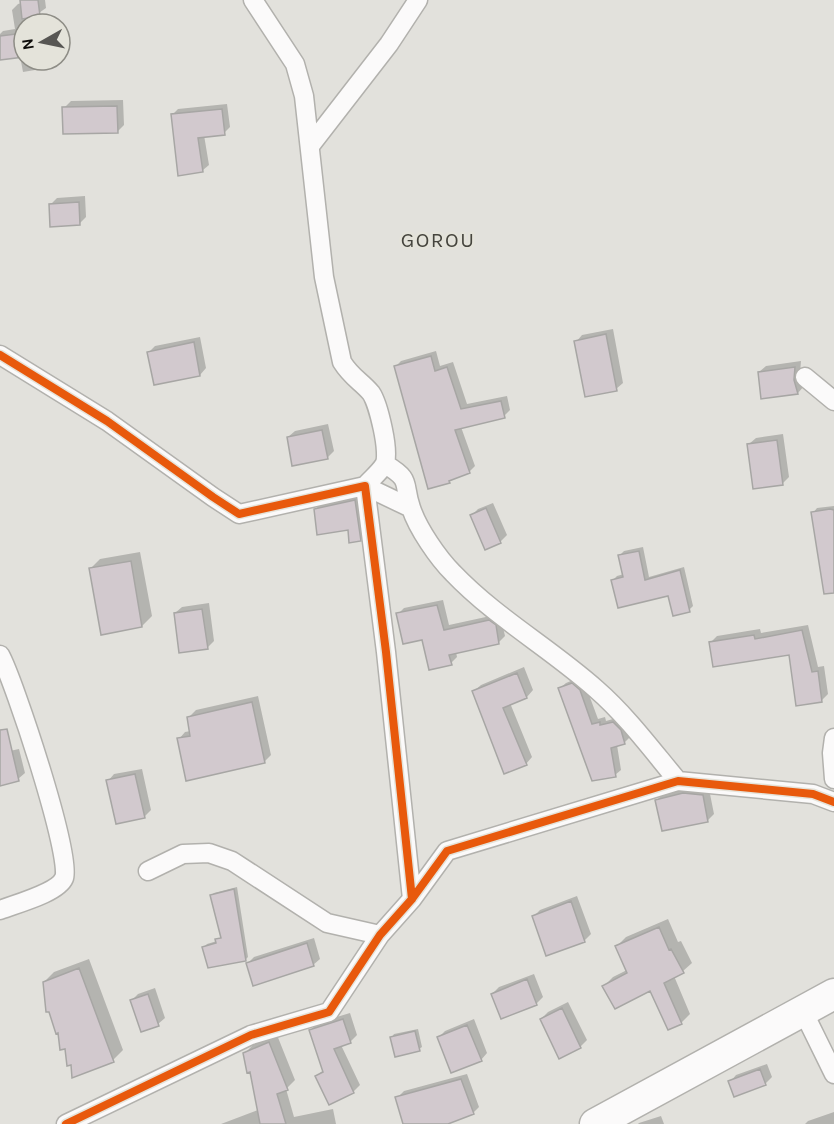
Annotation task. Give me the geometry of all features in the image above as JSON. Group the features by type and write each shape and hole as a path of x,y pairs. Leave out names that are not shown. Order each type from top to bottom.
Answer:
{"main road":[{"path":"595,1124 834,994"}],"street":[{"path":"0,355 107,421 239,514 364,486 385,464 386,455 377,404 370,392 349,374 342,362 324,277 304,96 295,64 253,0"},
{"path":"310,146 388,44 418,0"},
{"path":"805,377 834,401"},
{"path":"385,464 405,479 411,508 430,542 453,573 493,610 596,688 617,709 678,781"},
{"path":"364,486 411,508"},
{"path":"364,486 387,652 412,899"},
{"path":"0,655 17,696 59,833 66,866 65,878 57,888 0,910"},
{"path":"834,738 834,779"},
{"path":"66,1124 251,1035 330,1012 380,935 412,899 447,851 678,781 813,794 834,802"},
{"path":"148,871 183,854 209,853 232,861 327,923 380,935"},
{"path":"803,1011 834,1074"}],"building":[{"path":"20,0 38,0 40,12 21,12"},
{"path":"12,34 12,58 0,60 0,36"},
{"path":"117,106 118,133 63,134 62,107"},
{"path":"222,109 225,135 198,138 203,172 178,176 171,114"},
{"path":"79,202 80,225 50,227 49,204"},
{"path":"606,334 617,391 585,397 574,341"},
{"path":"194,342 200,376 154,385 147,352"},
{"path":"431,356 435,371 447,367 461,409 501,401 505,418 455,430 470,473 449,481 450,483 428,489 394,366"},
{"path":"795,367 794,380 798,394 761,399 758,372"},
{"path":"322,430 328,459 292,466 287,437"},
{"path":"777,440 783,485 753,489 747,444"},
{"path":"355,500 361,541 349,543 348,530 317,535 314,509"},
{"path":"486,508 501,543 485,550 470,515"},
{"path":"834,510 834,593 824,594 811,512"},
{"path":"639,551 645,580 680,570 690,612 673,616 668,596 618,608 611,580 623,577 618,555"},
{"path":"131,561 142,627 101,635 89,568"},
{"path":"437,605 444,630 489,620 496,625 499,644 449,655 452,665 429,670 422,640 403,644 396,613"},
{"path":"202,609 208,649 179,653 174,613"},
{"path":"802,630 812,672 818,671 822,702 796,706 789,655 713,667 709,642 754,635 755,639"},
{"path":"517,673 527,698 503,708 527,765 504,774 472,691"},
{"path":"572,683 580,690 592,724 613,722 621,730 625,744 611,748 616,777 592,781 558,688"},
{"path":"252,702 265,763 186,781 177,738 190,736 187,717"},
{"path":"7,729 19,781 0,786 0,730"},
{"path":"135,774 145,818 116,824 106,780"},
{"path":"683,793 703,795 708,822 662,831 655,800"},
{"path":"234,889 246,961 208,968 202,947 216,943 215,939 221,938 210,895"},
{"path":"571,901 585,942 546,956 532,916"},
{"path":"659,927 669,950 671,949 684,973 664,983 682,1024 668,1030 650,991 615,1009 602,986 627,973 615,946"},
{"path":"307,943 314,966 253,986 246,963"},
{"path":"79,968 114,1062 72,1078 71,1065 67,1066 65,1049 60,1050 58,1033 56,1034 49,1012 46,1012 43,982"},
{"path":"527,979 537,1005 501,1019 491,994"},
{"path":"148,994 159,1026 141,1032 130,1000"},
{"path":"562,1008 581,1048 559,1059 540,1019"},
{"path":"343,1019 351,1043 334,1049 354,1093 329,1105 315,1076 323,1072 309,1030"},
{"path":"467,1025 482,1061 451,1073 437,1037"},
{"path":"415,1031 420,1051 395,1057 390,1037"},
{"path":"269,1042 288,1090 277,1094 286,1124 260,1124 250,1072 247,1073 243,1053"},
{"path":"760,1069 766,1085 734,1097 728,1081"},
{"path":"461,1079 474,1114 448,1124 403,1124 395,1097"}],"cycle path":[{"path":"0,355 107,421 239,514 365,486 386,652 412,899"},
{"path":"66,1124 251,1035 329,1012 380,935 412,899 447,851 678,781 813,794 834,802"}],"district":[{"name":"GOROU","path":"438,240"}]}
